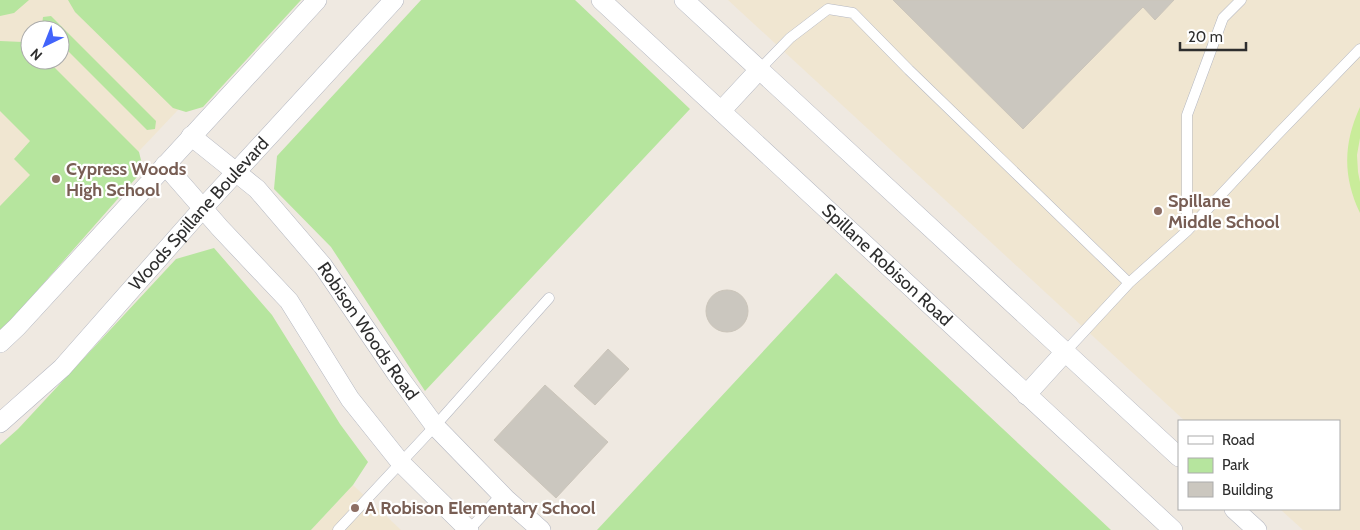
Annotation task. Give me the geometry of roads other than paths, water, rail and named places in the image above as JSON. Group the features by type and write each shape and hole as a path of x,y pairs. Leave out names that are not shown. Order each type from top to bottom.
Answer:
{"street":[{"path":"0,343 317,0"},
{"name":"Woods Spillane Boulevard","path":"0,423 62,368 203,208 394,0"},
{"name":"Spillane Robison Road","path":"601,0 1173,530"},
{"path":"684,0 1178,456"},
{"path":"721,111 759,70"},
{"name":"Robison Woods Road","path":"191,136 257,188 323,266 396,373 435,426 502,494 541,530"},
{"path":"165,165 220,228 289,301 350,399 401,463 469,530"},
{"path":"1026,395 1066,352"},
{"path":"1235,510 1257,530"}],"lane":[{"path":"1187,231 1187,115 1223,18 1242,0"},
{"path":"759,70 790,38 828,9 853,13 916,77 1129,283"},
{"path":"1066,352 1129,283 1187,231 1360,50"},
{"path":"338,530 435,426 549,298"},
{"path":"469,530 502,494"}],"place":[{"name":"Cypress Woods High School","path":"56,179"},
{"name":"Spillane Middle School","path":"1158,211"},
{"name":"A Robison Elementary School","path":"355,508"}]}
